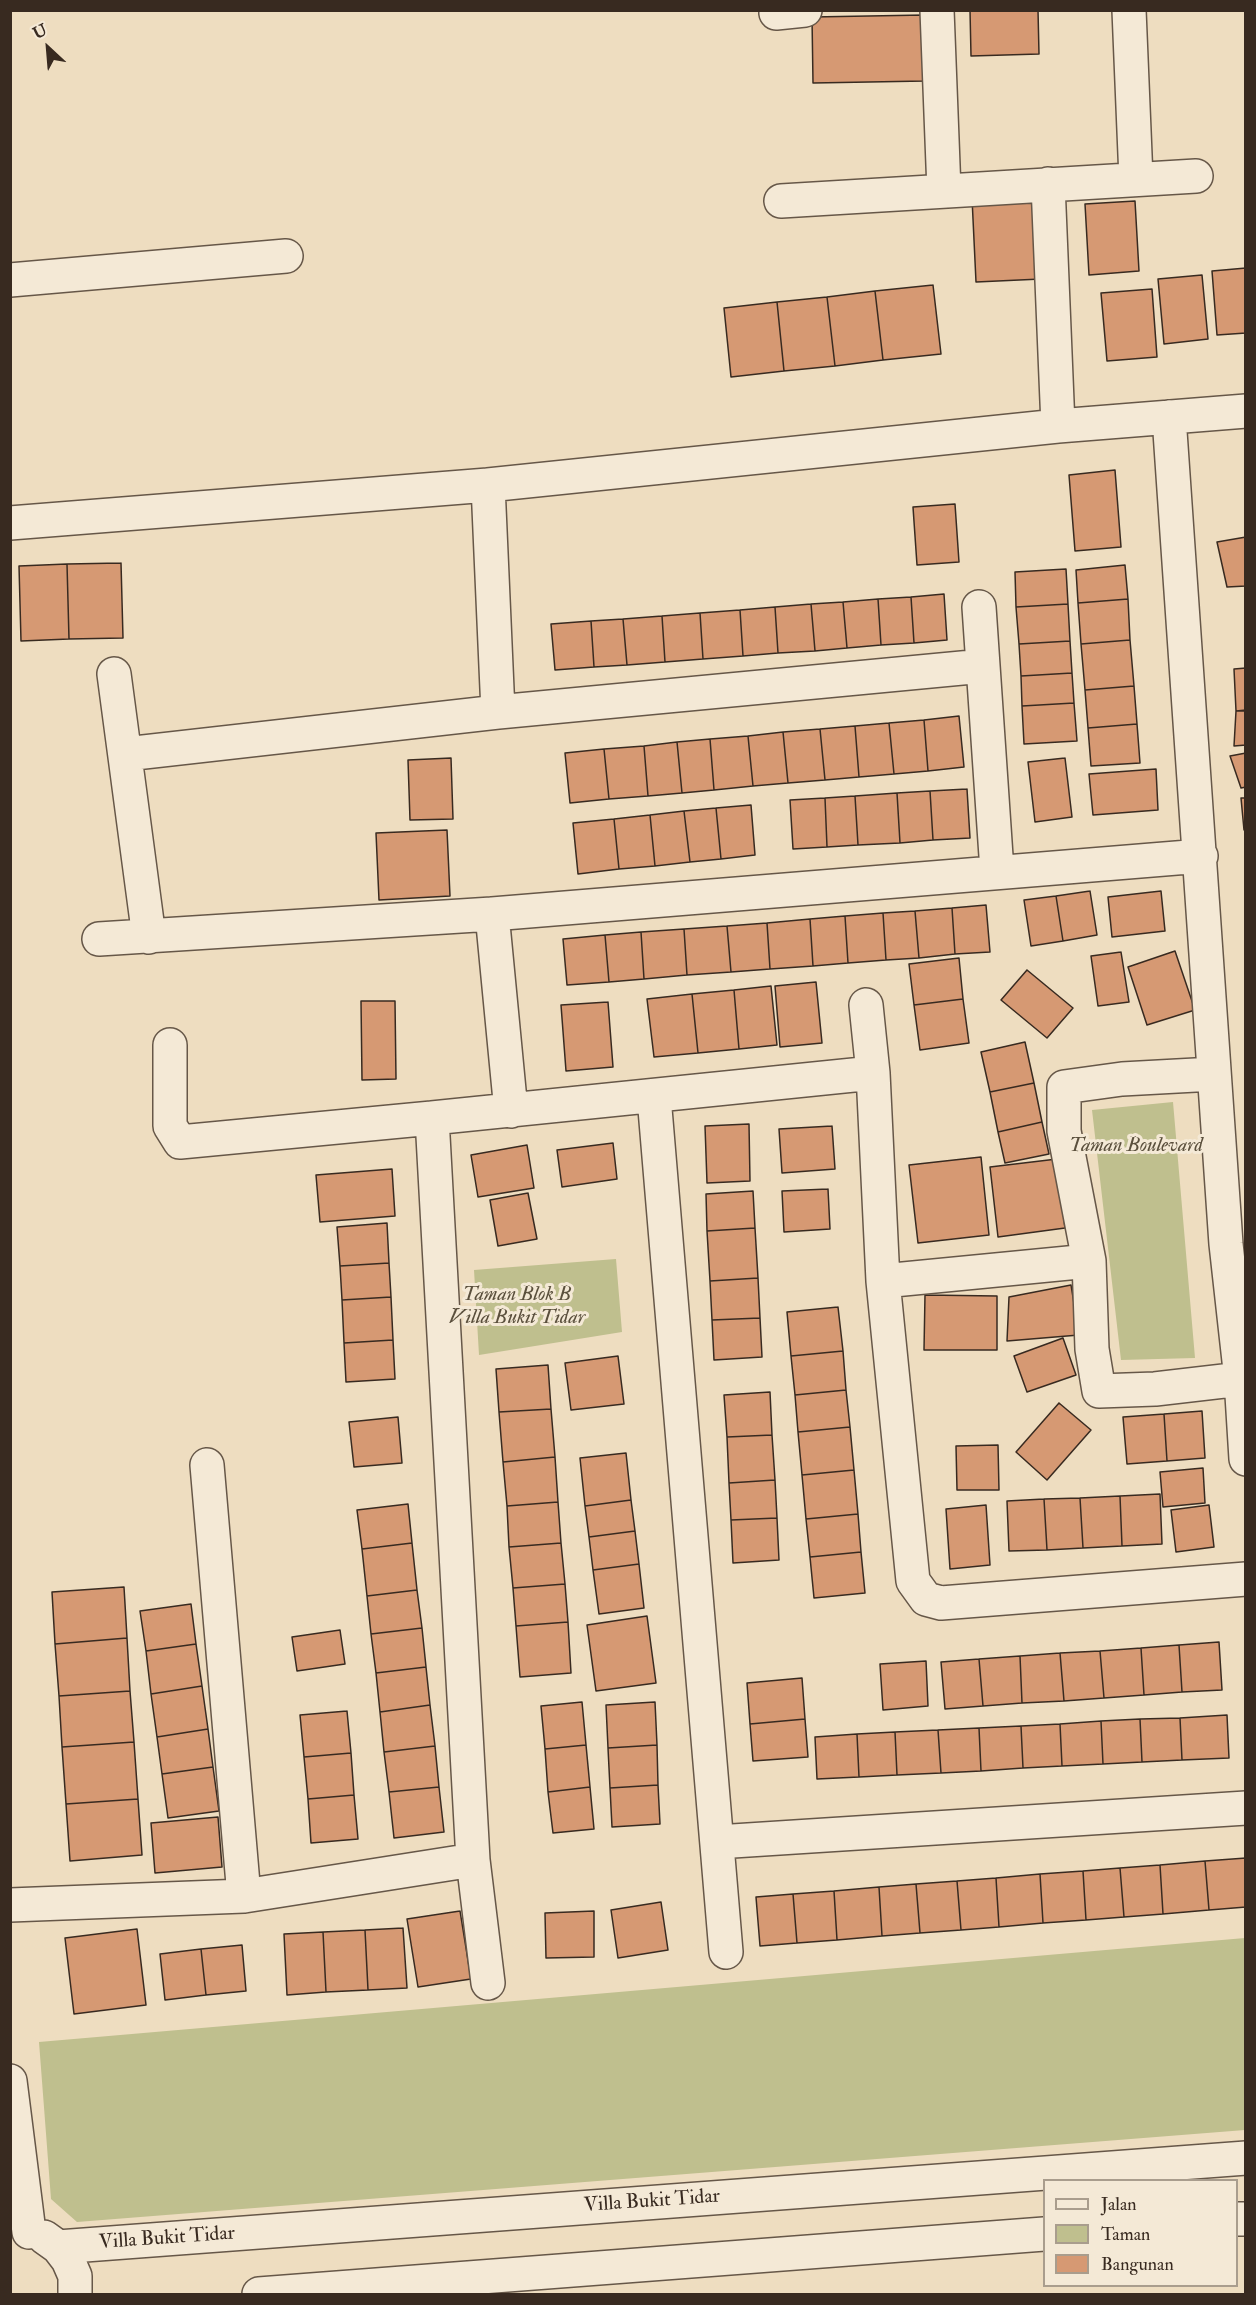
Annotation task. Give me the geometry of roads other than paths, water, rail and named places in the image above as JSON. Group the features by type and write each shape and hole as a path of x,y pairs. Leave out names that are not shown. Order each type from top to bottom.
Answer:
{"street":[{"path":"937,10 945,191"},
{"path":"1129,10 1136,179"},
{"path":"781,201 1196,176"},
{"path":"1048,184 1058,426"},
{"path":"10,280 286,256"},
{"path":"10,523 488,484 1058,426 1245,411"},
{"path":"1169,417 1201,856 1214,1074 1236,1243 1245,1459"},
{"path":"488,484 498,712"},
{"path":"979,607 997,871"},
{"path":"126,754 498,712 983,666"},
{"path":"114,674 148,937"},
{"path":"99,939 492,914 1201,856"},
{"path":"492,914 511,1111"},
{"path":"866,1005 873,1073 883,1281 913,1581 926,1599 941,1603 1245,1579"},
{"path":"170,1045 170,1126 180,1142 654,1097 873,1073"},
{"path":"1214,1074 1122,1079 1064,1087 1064,1131 1089,1261 1092,1349 1099,1391 1155,1389 1241,1379"},
{"path":"654,1097 726,1952"},
{"path":"432,1118 473,1860 488,1983"},
{"path":"883,1281 1089,1261"},
{"path":"207,1465 244,1896"},
{"path":"717,1842 1245,1808"},
{"path":"10,1905 244,1896 473,1860"},
{"path":"10,2081 20,2231 45,2237 58,2247 68,2260 75,2276 75,2295"},
{"name":"Villa Bukit Tidar","path":"58,2247 1245,2158"},
{"path":"259,2295 1043,2234"}],"park label":[{"name":"Taman Boulevard","path":"1136,1147"},
{"name":"Taman Blok B Villa Bukit Tidar","path":"517,1308"}]}
